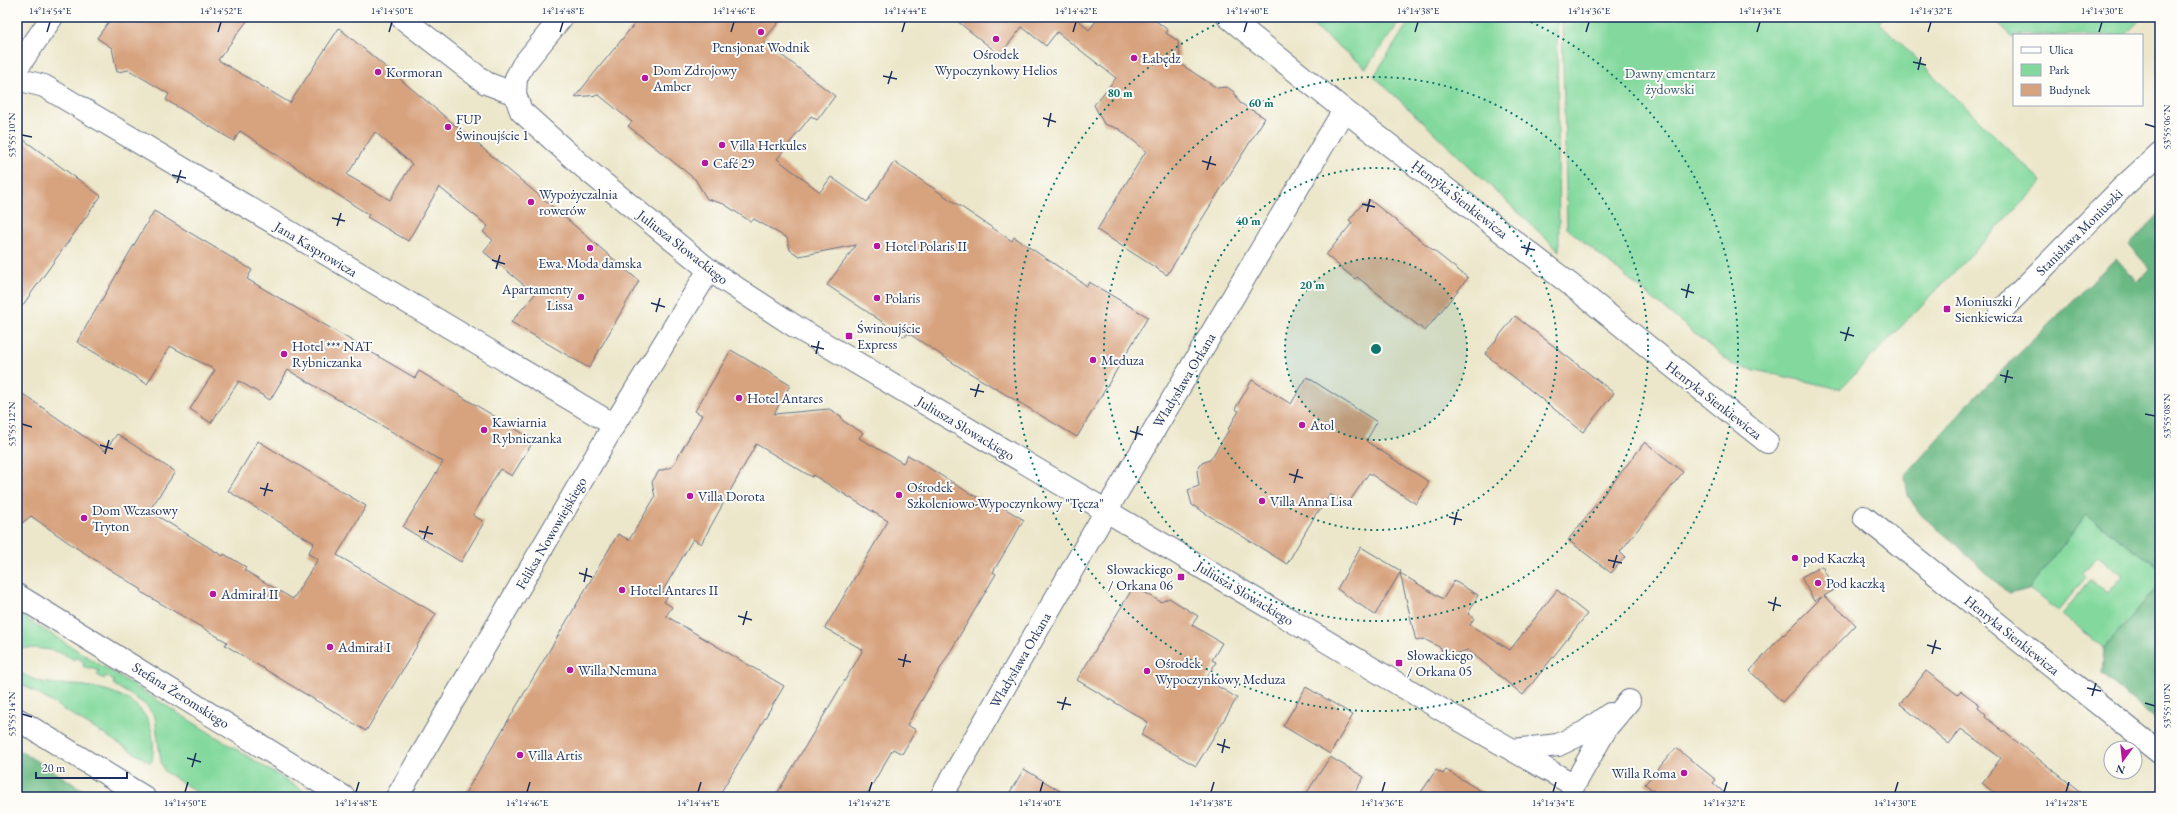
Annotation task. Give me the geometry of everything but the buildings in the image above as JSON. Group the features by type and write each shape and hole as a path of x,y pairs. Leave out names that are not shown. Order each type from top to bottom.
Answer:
{"street":[{"path":"17,68 52,17"},
{"path":"401,17 486,83 515,94 516,78 523,65 562,17"},
{"name":"Henryka Sienkiewicza","path":"1228,17 1344,110 1571,285 1767,442"},
{"name":"Jana Kasprowicza","path":"17,79 44,86 614,425"},
{"name":"Juliusza Słowackiego","path":"515,94 521,111 537,127 709,270 796,327 1437,707 1513,750 1571,791"},
{"name":"Władysława Orkana","path":"941,797 1106,511 1344,110"},
{"name":"Stanisława Moniuszki","path":"2000,312 2123,187 2160,153"},
{"name":"Feliksa Nowowiejskiego","path":"397,797 614,425 709,270"},
{"name":"Henryka Sienkiewicza","path":"1864,517 2160,753"},
{"name":"Stefana Żeromskiego","path":"17,595 344,797"},
{"path":"1513,750 1558,745 1586,732 1630,701 1607,727 1571,791"},
{"path":"17,719 144,797"}],"green space":[{"path":"1302,17 1403,17 1366,68"},
{"path":"1412,17 1557,17 1559,251 1374,76"},
{"name":"Dawny cmentarz żydowski","path":"1562,17 1884,17 1879,22 2042,182 1840,389 1733,365 1567,228"},
{"path":"1992,17 2143,17 2126,34 2013,34 2013,37"},
{"path":"2160,213 2160,568 2086,515 2029,589 2009,594 1957,545 1921,515 1908,496 1905,476 1966,406 2116,258 2137,282 2150,269 2129,245"},
{"path":"2086,515 2160,568 2160,584 2104,648 2062,615 2090,579 2108,594 2123,576 2098,556 2083,574 2086,577 2058,611 2029,589"},
{"path":"2160,584 2160,724 2102,674 2104,648"},
{"path":"17,613 313,797 205,797 165,772 161,762 155,717 146,705 113,684 114,681 106,676 104,679 97,675 99,671 91,667 89,669 83,666 84,662 76,657 74,660 54,651 17,648"},
{"path":"17,671 32,679 42,682 101,689 128,699 138,707 146,717 151,729 153,744 152,761 149,762 17,681"},
{"path":"17,749 95,797 17,797"}],"place":[{"name":"Pensjonat Wodnik","path":"761,32"},
{"name":"Ośrodek Wypoczynkowy Helios","path":"996,39"},
{"name":"Łabędz","path":"1134,58"},
{"name":"Kormoran","path":"378,72"},
{"name":"Dom Zdrojowy Amber","path":"645,78"},
{"name":"FUP Świnoujście 1","path":"448,127"},
{"name":"Villa Herkules","path":"722,145"},
{"name":"Café 29","path":"705,163"},
{"name":"Wypożyczalnia rowerów","path":"531,202"},
{"name":"Hotel Polaris II","path":"877,246"},
{"name":"Ewa. Moda damska","path":"590,248"},
{"name":"Apartamenty Lissa","path":"581,297"},
{"name":"Polaris","path":"877,298"},
{"name":"Moniuszki / Sienkiewicza","path":"1947,309"},
{"name":"Świnoujście Express","path":"849,336"},
{"name":"Hotel *** NAT Rybniczanka","path":"284,354"},
{"name":"Meduza","path":"1093,360"},
{"name":"Hotel Antares","path":"739,398"},
{"name":"Atol","path":"1302,425"},
{"name":"Kawiarnia Rybniczanka","path":"484,430"},
{"name":"Ośrodek Szkoleniowo-Wypoczynkowy \"Tęcza\"","path":"899,495"},
{"name":"Villa Dorota","path":"690,496"},
{"name":"Villa Anna Lisa","path":"1262,501"},
{"name":"Dom Wczasowy Tryton","path":"84,518"},
{"name":"pod Kaczką","path":"1795,558"},
{"name":"Słowackiego / Orkana 06","path":"1181,577"},
{"name":"Pod kaczką","path":"1818,583"},
{"name":"Hotel Antares II","path":"622,590"},
{"name":"Admirał II","path":"213,594"},
{"name":"Admirał I","path":"330,647"},
{"name":"Słowackiego / Orkana 05","path":"1399,663"},
{"name":"Willa Nemuna","path":"570,670"},
{"name":"Ośrodek Wypoczynkowy Meduza","path":"1147,671"},
{"name":"Villa Artis","path":"520,755"},
{"name":"Willa Roma","path":"1684,773"}]}
